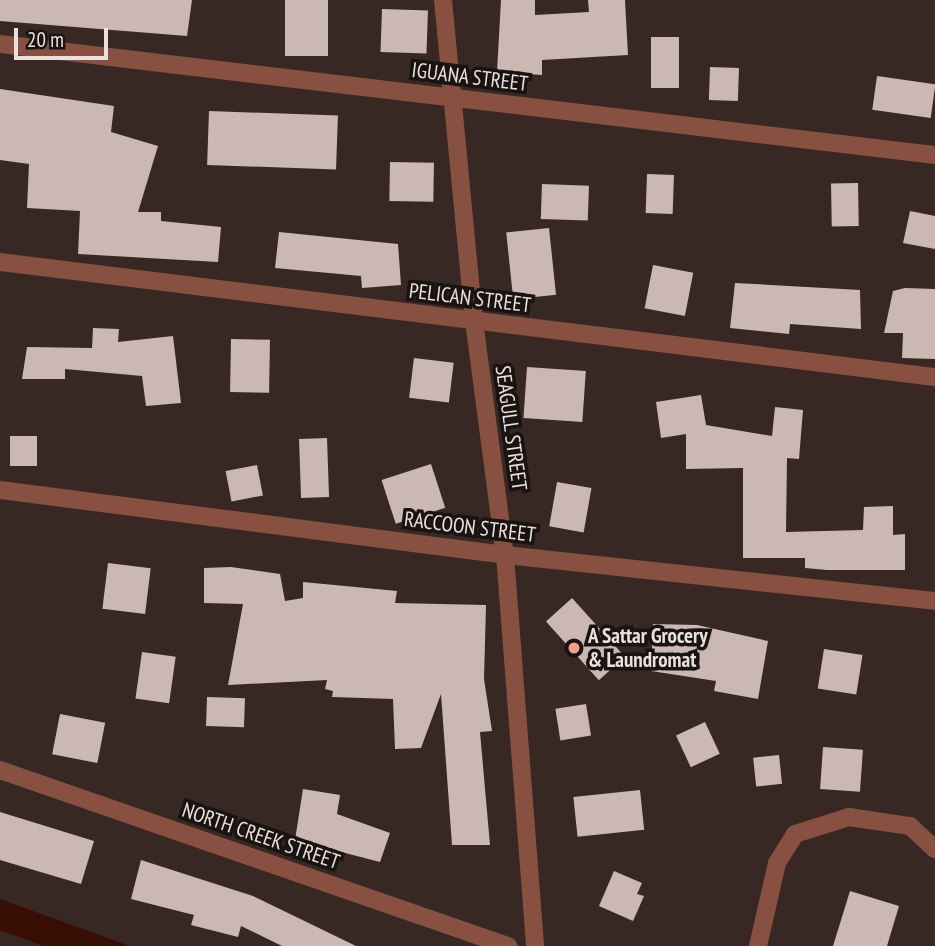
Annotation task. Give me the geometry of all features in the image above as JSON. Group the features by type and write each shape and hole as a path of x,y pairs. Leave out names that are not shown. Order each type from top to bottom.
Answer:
{"street":[{"name":"SEAGULL STREET","path":"443,0 474,321 505,555 535,946"},
{"name":"IGUANA STREET","path":"0,44 935,155"},
{"name":"PELICAN STREET","path":"0,262 935,377"},
{"name":"RACCOON STREET","path":"0,490 505,555 935,601"},
{"name":"NORTH CREEK STREET","path":"0,770 508,946"},
{"path":"758,946 777,863 795,834 849,817 910,826 935,849"}],"shaded area":[{"path":"0,899 130,946 43,946 0,930"}],"building":[{"path":"0,0 192,0 187,36 0,21"},
{"path":"285,0 328,0 328,56 285,56"},
{"path":"501,0 535,0 535,15 589,12 588,0 625,0 628,55 542,60 542,75 497,72"},
{"path":"382,9 428,11 426,54 380,52"},
{"path":"651,37 679,37 679,88 651,88"},
{"path":"710,67 739,68 738,101 709,100"},
{"path":"877,76 935,84 931,118 872,110"},
{"path":"0,89 114,106 111,132 158,146 138,212 161,212 161,221 221,227 218,262 78,254 80,211 27,208 29,164 0,160"},
{"path":"209,111 338,116 336,169 207,165"},
{"path":"390,162 434,163 433,202 389,201"},
{"path":"647,174 674,175 673,214 646,213"},
{"path":"831,183 858,183 859,226 832,226"},
{"path":"542,184 589,186 588,221 541,219"},
{"path":"910,211 935,216 935,249 903,243"},
{"path":"549,228 556,295 513,299 506,232"},
{"path":"279,232 398,244 401,285 362,288 361,276 275,268"},
{"path":"653,265 693,273 685,316 645,308"},
{"path":"735,283 860,290 861,329 790,324 789,334 730,328"},
{"path":"905,288 935,289 935,359 902,358 903,333 884,333 893,291"},
{"path":"93,328 119,329 118,342 173,336 181,403 146,406 142,376 65,369 65,379 22,379 27,347 92,348"},
{"path":"231,339 270,340 269,393 230,392"},
{"path":"414,358 454,363 449,403 409,398"},
{"path":"527,367 586,371 582,422 523,418"},
{"path":"701,395 706,425 772,436 775,407 803,410 799,459 787,458 786,532 863,530 864,507 893,506 893,535 905,534 905,570 827,570 805,568 805,558 743,558 743,468 686,469 686,434 661,438 656,402"},
{"path":"10,436 37,436 37,466 10,466"},
{"path":"327,438 329,497 301,498 299,439"},
{"path":"431,464 445,508 396,524 382,480"},
{"path":"257,465 263,495 232,502 226,471"},
{"path":"557,482 591,488 584,532 549,526"},
{"path":"108,563 151,568 145,614 102,609"},
{"path":"231,567 280,574 285,601 303,598 303,582 397,591 395,603 486,605 484,679 492,731 480,732 490,845 452,845 441,694 421,748 395,749 393,699 332,697 333,691 325,689 327,680 228,685 243,604 204,603 204,568"},
{"path":"572,598 625,657 599,680 546,621"},
{"path":"653,624 697,625 768,641 758,699 714,691 716,681 651,671"},
{"path":"824,649 863,655 856,695 818,689"},
{"path":"142,652 176,657 169,703 135,699"},
{"path":"207,697 245,698 244,727 206,726"},
{"path":"586,704 591,736 560,740 555,709"},
{"path":"60,714 105,723 97,763 52,754"},
{"path":"705,722 720,754 691,767 676,736"},
{"path":"823,747 863,750 860,792 820,789"},
{"path":"779,755 782,784 756,787 753,758"},
{"path":"303,789 340,795 337,814 390,833 380,862 295,840"},
{"path":"640,790 644,830 578,837 573,797"},
{"path":"0,812 94,841 81,884 0,860"},
{"path":"141,860 253,896 356,946 282,946 241,926 238,937 191,925 194,915 131,899"},
{"path":"614,871 642,883 637,894 644,896 633,921 599,906"},
{"path":"850,891 899,906 887,946 833,946"}],"place":[{"name":"A Sattar Grocery & Laundromat","path":"574,648"}]}
